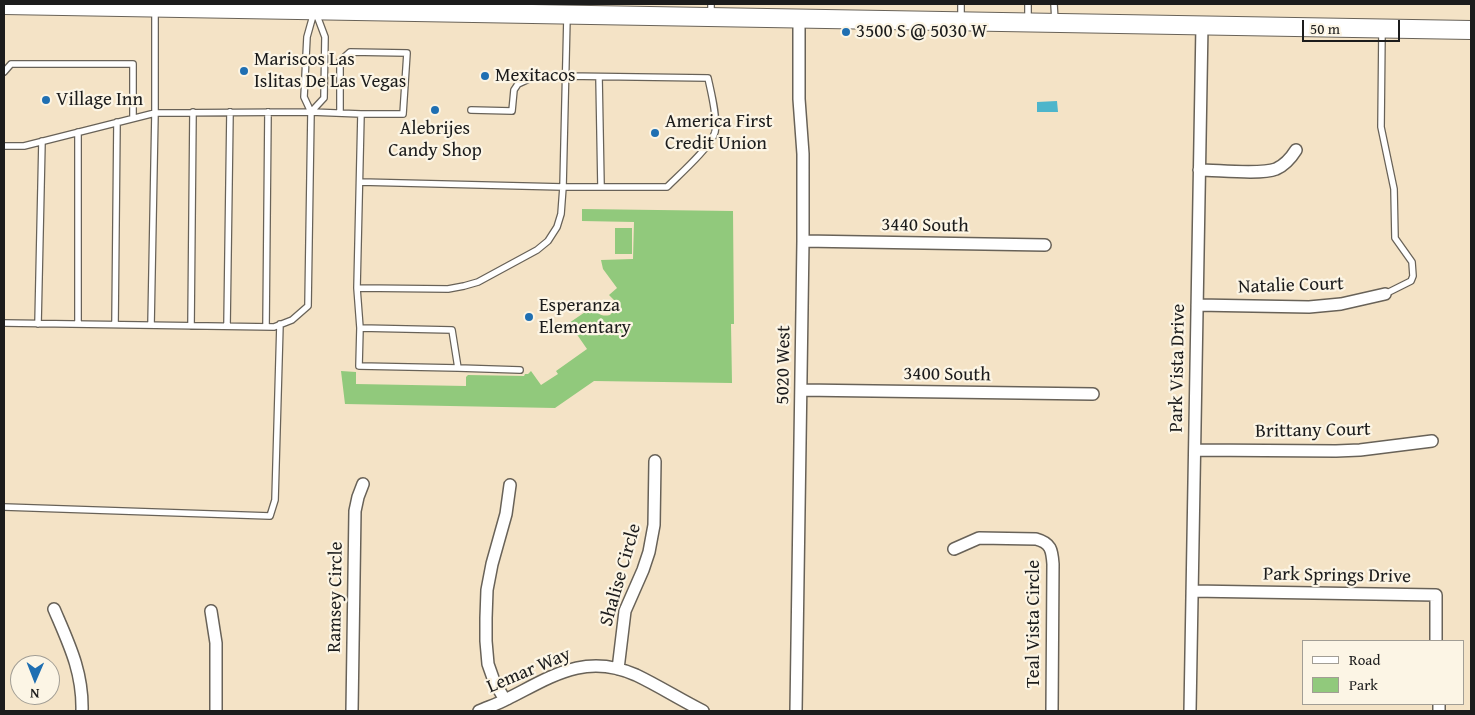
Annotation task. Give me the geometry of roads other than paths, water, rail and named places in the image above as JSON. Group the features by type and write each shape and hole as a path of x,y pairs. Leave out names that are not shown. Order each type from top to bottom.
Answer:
{"main road":[{"path":"4,5 711,10 799,18 961,12 1028,22 1055,23 1471,30"}],"street":[{"name":"5020 West","path":"796,711 803,241 803,154 799,94 799,18"},
{"name":"Park Vista Drive","path":"1190,711 1202,25"},
{"path":"1199,170 1268,171 1282,166 1296,150"},
{"name":"3440 South","path":"803,241 1045,245"},
{"name":"Natalie Court","path":"1197,305 1309,307 1341,304 1385,294"},
{"name":"3400 South","path":"801,390 1093,394"},
{"name":"Brittany Court","path":"1195,450 1336,451 1432,441"},
{"name":"Shalise Circle","path":"618,669 625,611 643,570 649,552 654,525 655,461"},
{"name":"Ramsey Circle","path":"352,711 355,511 363,484"},
{"path":"505,700 488,664 486,618 487,590 506,514 510,485"},
{"name":"Teal Vista Circle","path":"954,549 979,538 1036,539 1044,541 1049,546 1053,564 1052,711"},
{"name":"Park Springs Drive","path":"1192,591 1436,596 1436,640"},
{"path":"54,609 78,669 82,687 82,711"},
{"path":"211,611 216,644 216,711"},
{"name":"Lemar Way","path":"479,711 563,671 587,666 602,666 636,675 699,710"}],"lane":[{"path":"1028,4 1028,22"},
{"path":"1054,4 1055,23"},
{"path":"144,6 155,113 151,325"},
{"path":"4,323 266,327 292,320 308,306 311,112 304,97 307,38 314,7"},
{"path":"311,112 324,98 325,37 314,7"},
{"path":"357,288 448,289 464,286 478,282 537,250 548,241 557,227 563,187 567,9"},
{"path":"1382,28 1380,127 1394,189 1394,238 1412,262 1413,276 1411,281 1385,294"},
{"path":"4,146 24,146 155,113 311,112 340,114 403,114 406,53 350,52 340,61 340,114"},
{"path":"4,72 11,64 134,64 134,118"},
{"path":"360,182 563,187 666,187 711,142 715,131 714,111 708,78 565,76 530,78 518,84 514,90 512,111 471,110"},
{"path":"599,77 601,186"},
{"path":"191,326 193,112"},
{"path":"227,326 230,112"},
{"path":"266,327 268,112"},
{"path":"361,114 357,288 360,366 520,370"},
{"path":"115,324 117,122"},
{"path":"78,132 78,324"},
{"path":"38,324 42,141"},
{"path":"4,507 270,516 275,500 277,325"},
{"path":"360,328 452,330 458,368"}],"water":[{"path":"1057,101 1058,112 1037,112 1037,102"}],"place":[{"name":"3500 S @ 5030 W","path":"846,32"},
{"name":"Mariscos Las Islitas De Las Vegas","path":"244,71"},
{"name":"Mexitacos","path":"485,76"},
{"name":"Village Inn","path":"46,100"},
{"name":"Alebrijes Candy Shop","path":"435,110"},
{"name":"America First Credit Union","path":"655,133"},
{"name":"Esperanza Elementary","path":"529,317"}]}
